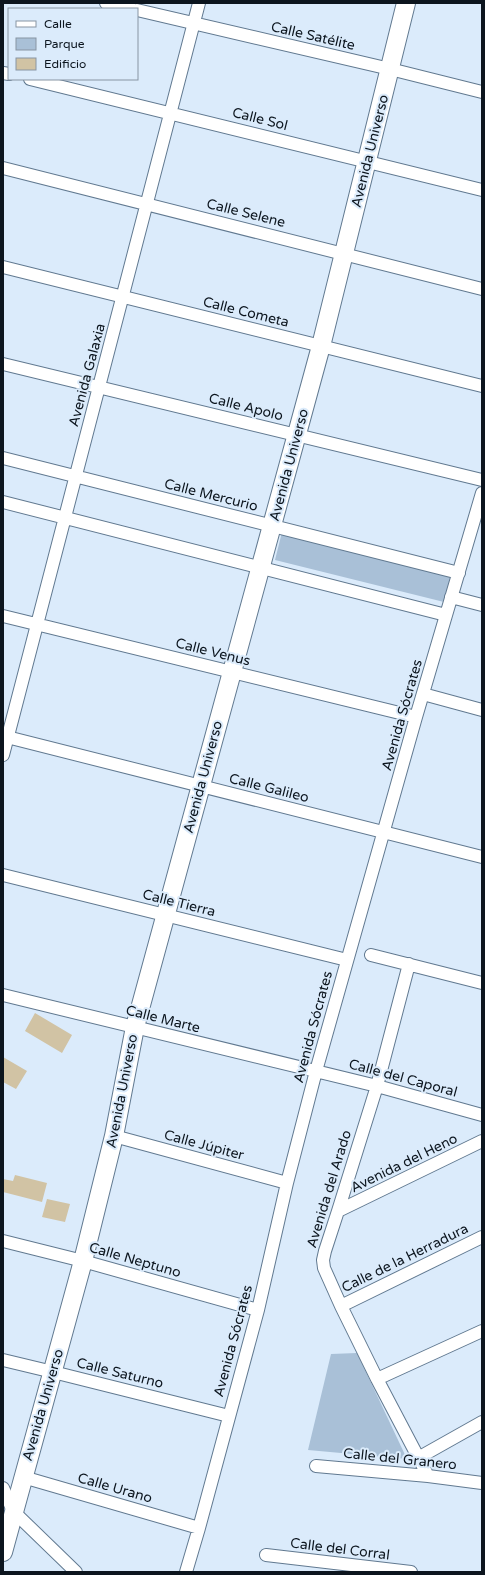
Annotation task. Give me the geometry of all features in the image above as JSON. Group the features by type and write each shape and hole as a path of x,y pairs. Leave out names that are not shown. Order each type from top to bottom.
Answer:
{"street":[{"path":"106,3 128,8"},
{"name":"Avenida Galaxia","path":"3,755 5,737 37,624 199,3"},
{"name":"Avenida Universo","path":"3,1552 83,1260 114,1136 135,1028 321,346 406,3"},
{"name":"Calle Satélite","path":"138,10 482,92"},
{"name":"Calle Sol","path":"34,80 171,112 482,190"},
{"name":"Calle Selene","path":"3,168 345,253 482,289"},
{"name":"Calle Cometa","path":"3,267 482,386"},
{"name":"Calle Apolo","path":"3,364 482,480"},
{"name":"Calle Mercurio","path":"3,458 459,573"},
{"name":"Avenida Sócrates","path":"186,1572 200,1528 258,1310 287,1183 316,1072 416,717 482,493"},
{"path":"3,502 446,615"},
{"path":"451,597 482,605"},
{"name":"Calle Venus","path":"3,616 416,717"},
{"path":"423,694 482,710"},
{"name":"Calle Galileo","path":"5,737 482,857"},
{"name":"Calle Tierra","path":"3,875 347,960"},
{"path":"371,955 482,982"},
{"name":"Avenida del Arado","path":"409,964 377,1086 324,1251 324,1268 377,1379 428,1476"},
{"name":"Calle Marte","path":"3,995 316,1072"},
{"name":"Calle del Caporal","path":"316,1072 377,1086 482,1115"},
{"name":"Calle Júpiter","path":"114,1136 287,1183"},
{"name":"Avenida del Heno","path":"338,1211 482,1141"},
{"name":"Calle de la Herradura","path":"341,1306 482,1237"},
{"name":"Calle Neptuno","path":"3,1241 83,1260 258,1310"},
{"path":"377,1379 482,1330"},
{"name":"Calle Saturno","path":"3,1360 229,1416"},
{"path":"418,1458 482,1422"},
{"name":"Calle del Granero","path":"316,1466 428,1476 482,1483"},
{"name":"Calle Urano","path":"23,1477 200,1528"},
{"path":"3,1488 13,1511 76,1572"},
{"name":"Calle del Corral","path":"266,1555 411,1572"}],"green space":[{"path":"282,532 451,574 444,602 275,560"},
{"path":"357,1353 407,1459 308,1450 331,1354"}],"building":[{"path":"35,1013 72,1035 62,1053 25,1031"},
{"path":"3,1057 27,1071 16,1089 3,1082"},
{"path":"15,1175 47,1183 42,1202 3,1192 3,1179 13,1181"},
{"path":"47,1199 70,1204 65,1222 42,1217"}]}
